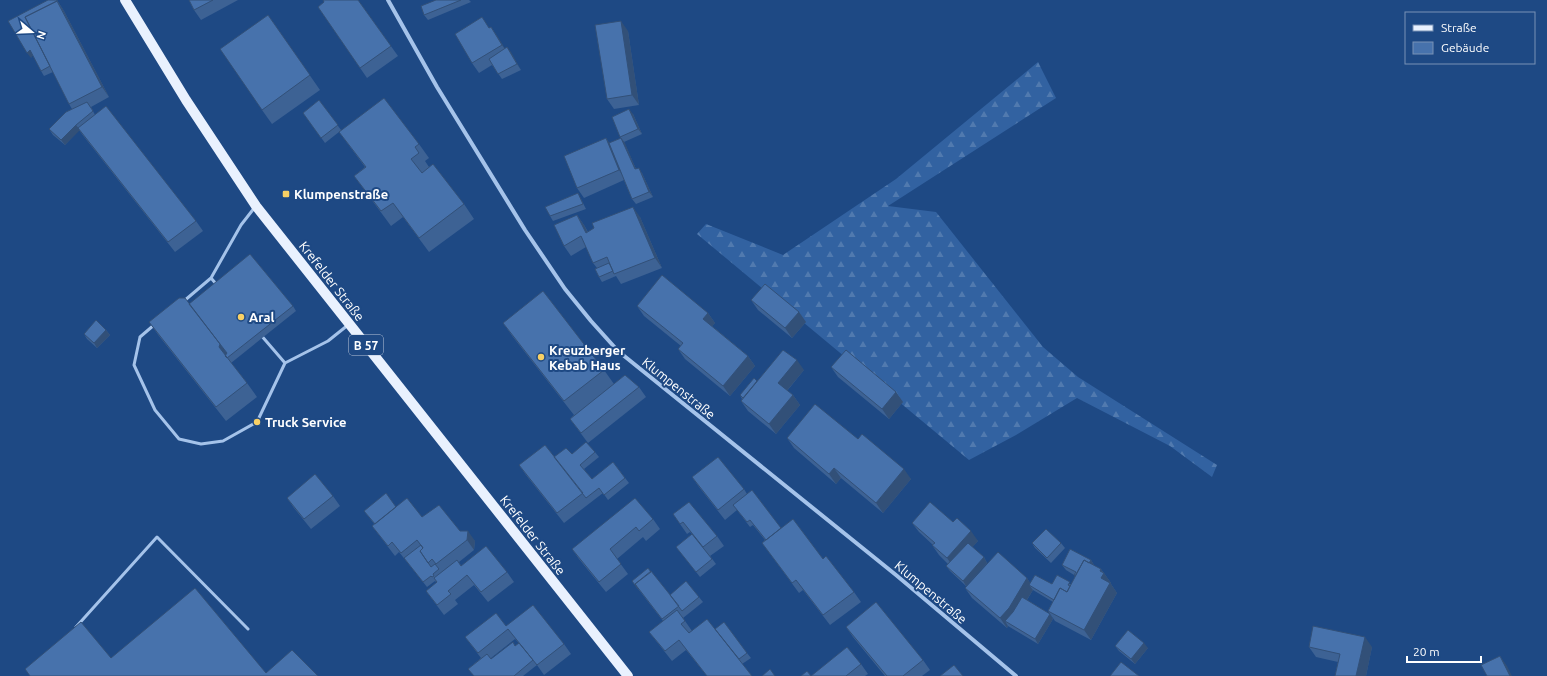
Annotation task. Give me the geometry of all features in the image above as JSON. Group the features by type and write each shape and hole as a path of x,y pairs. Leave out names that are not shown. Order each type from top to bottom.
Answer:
{"main road":[{"name":"Krefelder Straße","path":"125,0 186,100 256,206 628,676"}],"street":[{"name":"Klumpenstraße","path":"388,0 437,87 525,230 565,289 618,351 896,575 1016,676"}],"lane":[{"path":"182,303 212,278 241,225 256,206"},
{"path":"212,278 221,290"},
{"path":"158,323 140,337 134,365 155,410 179,439 201,444 224,441 257,422 285,363 328,341 350,324"},
{"path":"256,329 285,363"},
{"path":"73,630 157,537 248,629"}],"green space":[{"path":"1038,62 1056,98 888,206 936,212 1043,347 1078,377 1217,465 1212,477 1170,446 1077,398 1016,435 969,460 697,234 706,224 783,255 896,179"}],"building":[{"path":"48,0 57,1 25,17 50,66 41,71 30,50 27,53 8,21"},
{"path":"189,0 213,0 194,10"},
{"path":"323,0 358,0 391,46 360,68 318,7 324,2"},
{"path":"436,0 461,0 424,15 421,6"},
{"path":"57,1 102,87 69,104 25,17"},
{"path":"268,15 310,75 262,110 220,49"},
{"path":"482,17 489,28 491,27 502,45 472,63 455,34"},
{"path":"621,21 632,95 607,99 595,25"},
{"path":"507,47 517,64 498,74 489,59"},
{"path":"384,98 419,144 415,147 419,153 411,159 422,173 433,164 464,204 419,238 393,203 381,211 354,176 366,167 339,132"},
{"path":"319,100 338,125 321,138 303,113"},
{"path":"87,102 93,111 61,140 49,129 66,112"},
{"path":"106,106 196,221 168,242 78,128"},
{"path":"629,109 638,129 620,137 612,117"},
{"path":"606,138 619,170 577,188 564,156"},
{"path":"621,138 635,169 639,168 649,192 632,199 609,143"},
{"path":"578,193 583,204 550,216 545,207"},
{"path":"633,207 655,258 614,274 607,257 593,263 581,236 564,246 554,225 577,215 586,233 594,228 592,223"},
{"path":"250,254 293,306 227,358 225,356 227,353 189,304"},
{"path":"609,263 613,271 599,277 595,269"},
{"path":"662,275 708,313 703,319 748,356 723,386 678,349 683,343 637,306"},
{"path":"765,284 799,312 785,328 751,300"},
{"path":"543,291 604,370 564,401 503,323"},
{"path":"179,298 185,298 220,344 219,347 247,383 216,407 149,322"},
{"path":"96,320 106,330 94,343 84,334"},
{"path":"783,350 797,360 778,383 793,395 769,424 741,401"},
{"path":"846,350 896,392 882,409 831,367"},
{"path":"625,375 639,387 581,433 570,419"},
{"path":"754,378 757,381 743,398 740,395"},
{"path":"815,404 858,439 862,434 904,469 876,503 834,468 829,474 787,438"},
{"path":"586,442 595,452 580,465 592,479 613,462 625,478 604,495 599,488 586,498 554,457 566,448 572,454"},
{"path":"545,445 583,493 557,513 519,465"},
{"path":"718,457 744,489 718,510 692,477"},
{"path":"315,474 333,496 304,519 287,498"},
{"path":"752,490 781,528 766,540 750,520 747,522 733,505"},
{"path":"386,493 396,507 375,524 364,511"},
{"path":"407,498 422,517 439,505 460,531 468,531 467,540 436,564 432,559 428,563 420,551 423,548 417,540 401,553 392,542 388,546 372,526"},
{"path":"635,498 653,519 639,531 636,527 610,549 621,564 599,582 572,549"},
{"path":"689,502 717,536 703,547 683,522 680,524 673,514"},
{"path":"930,502 953,522 957,518 971,531 947,558 932,545 935,543 912,523"},
{"path":"793,519 823,559 826,556 854,592 823,615 796,580 792,583 762,543"},
{"path":"1046,529 1061,543 1047,558 1032,543"},
{"path":"692,534 712,559 696,572 676,547"},
{"path":"968,543 984,557 963,581 946,566"},
{"path":"421,545 423,548 420,551 431,567 435,564 439,569 433,574 434,576 431,576 423,582 404,558"},
{"path":"486,546 507,572 481,592 467,575 448,591 451,594 437,605 426,591 437,582 434,578 457,560 461,566"},
{"path":"1070,549 1091,560 1089,563 1084,560 1075,576 1074,575 1076,572 1062,565"},
{"path":"998,552 1027,578 1009,608 1000,618 965,588"},
{"path":"1084,560 1101,569 1100,571 1104,573 1101,578 1110,583 1084,630 1048,611 1060,588 1067,592"},
{"path":"648,568 651,572 635,584 638,589 632,581"},
{"path":"651,571 679,606 662,619 635,584"},
{"path":"1035,575 1052,584 1057,575 1070,582 1068,585 1070,586 1067,592 1060,588 1054,600 1029,585"},
{"path":"686,581 699,597 682,611 670,595"},
{"path":"195,588 266,673 292,650 318,676 30,676 25,669 81,622 111,658"},
{"path":"1022,597 1050,614 1035,639 1005,621 1013,612"},
{"path":"876,602 923,660 903,676 887,676 846,627"},
{"path":"533,605 564,644 537,665 508,629 478,653 465,637 496,613 506,626"},
{"path":"677,610 685,621 681,624 689,633 707,619 752,676 707,676 679,640 665,651 649,632"},
{"path":"724,622 747,653 739,659 715,629"},
{"path":"1313,626 1365,637 1356,676 1335,676 1340,654 1309,647"},
{"path":"1128,630 1144,643 1131,659 1115,646"},
{"path":"513,642 515,646 519,643 533,660 514,676 474,676 468,669 487,654 491,659"},
{"path":"847,647 861,664 846,676 811,676"},
{"path":"1500,656 1510,676 1487,676 1481,665"},
{"path":"1121,662 1139,676 1110,676"},
{"path":"954,665 963,676 940,676"},
{"path":"770,669 775,676 762,676"},
{"path":"807,671 811,676 801,676"}],"place":[{"name":"Klumpenstraße","path":"286,194"},
{"name":"Aral","path":"241,317"},
{"name":"Kreuzberger Kebab Haus","path":"541,357"},
{"name":"Truck Service","path":"257,422"}]}
